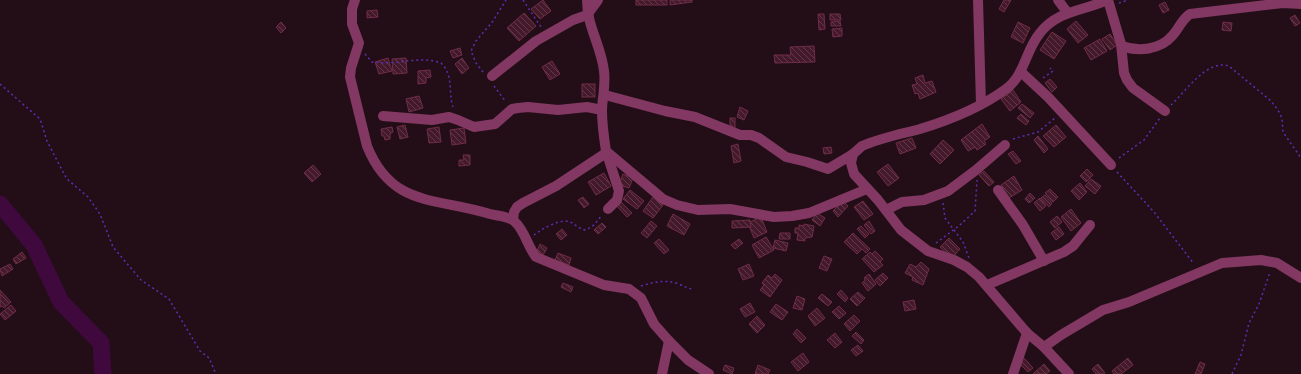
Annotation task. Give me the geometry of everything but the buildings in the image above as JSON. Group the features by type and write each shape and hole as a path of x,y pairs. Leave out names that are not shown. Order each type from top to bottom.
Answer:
{"street":[{"path":"355,0 352,9 352,24 359,44 351,68 350,77 366,146 370,155 388,181 409,195 420,199 475,209 513,220 522,230 536,257 604,285 629,289 641,298 654,324 669,341 688,360 709,374"},
{"path":"587,0 587,15 601,55 604,71 605,95 602,110 606,152 619,191 617,200 608,209"},
{"path":"490,78 536,41 573,20 587,15 598,0"},
{"path":"978,0 981,104"},
{"path":"1058,0 1067,12"},
{"path":"605,95 665,111 695,117 740,135 751,135 759,138 786,157 828,169 867,144 923,128 963,114 981,104 1014,82 1021,72 1040,32 1067,12 1108,0 1122,46 1124,73 1127,80 1133,88 1165,111"},
{"path":"1122,46 1139,50 1158,45 1173,35 1179,24 1190,14 1283,3 1301,4"},
{"path":"1021,72 1035,84 1061,113 1112,164"},
{"path":"383,116 432,120 449,118 474,127 488,127 496,124 512,109 528,107 558,110 586,107 602,110"},
{"path":"886,210 902,202 924,200 942,193 976,170 1005,145"},
{"path":"513,220 514,212 517,207 556,186 606,152"},
{"path":"606,152 663,199 677,205 698,210 730,209 774,217 792,216 809,213 867,189"},
{"path":"853,154 851,163 854,174 886,210 907,237 928,251 954,260 967,267 987,286 1027,333 1044,347 1069,374"},
{"path":"998,190 1024,225 1044,261"},
{"path":"987,286 1064,252 1073,246 1090,225"},
{"path":"1044,347 1103,310 1130,302 1200,271 1222,263 1242,260 1262,260 1273,263 1301,278"},
{"path":"1012,374 1027,333"},
{"path":"662,374 669,341"}],"path":[{"path":"506,0 493,21 476,41 471,51 476,64 490,78 512,109"},
{"path":"523,0 546,35"},
{"path":"359,44 372,62 385,64 430,61 441,63 446,67 452,88 452,105 455,119"},
{"path":"1200,271 1154,212 1112,164 1144,140 1165,111 1204,72 1216,65 1222,64 1229,66 1271,101 1282,118 1283,132 1301,158"},
{"path":"1035,84 1053,71 1050,68"},
{"path":"0,84 40,120 47,141 67,179 88,197 100,214 113,247 141,280 169,299 200,351 209,358 216,374"},
{"path":"1005,145 1014,138 1038,132 1061,113"},
{"path":"928,251 975,211 978,182 976,170"},
{"path":"942,193 945,218 963,242 969,258"},
{"path":"526,240 540,231 566,221 570,222 579,229 590,229 608,209"},
{"path":"1232,374 1241,355 1249,323 1258,304 1273,263"},
{"path":"629,289 661,280 669,281 689,289 694,289"}],"waterway":[{"path":"0,204 34,245 61,302 101,343 103,374"}]}
